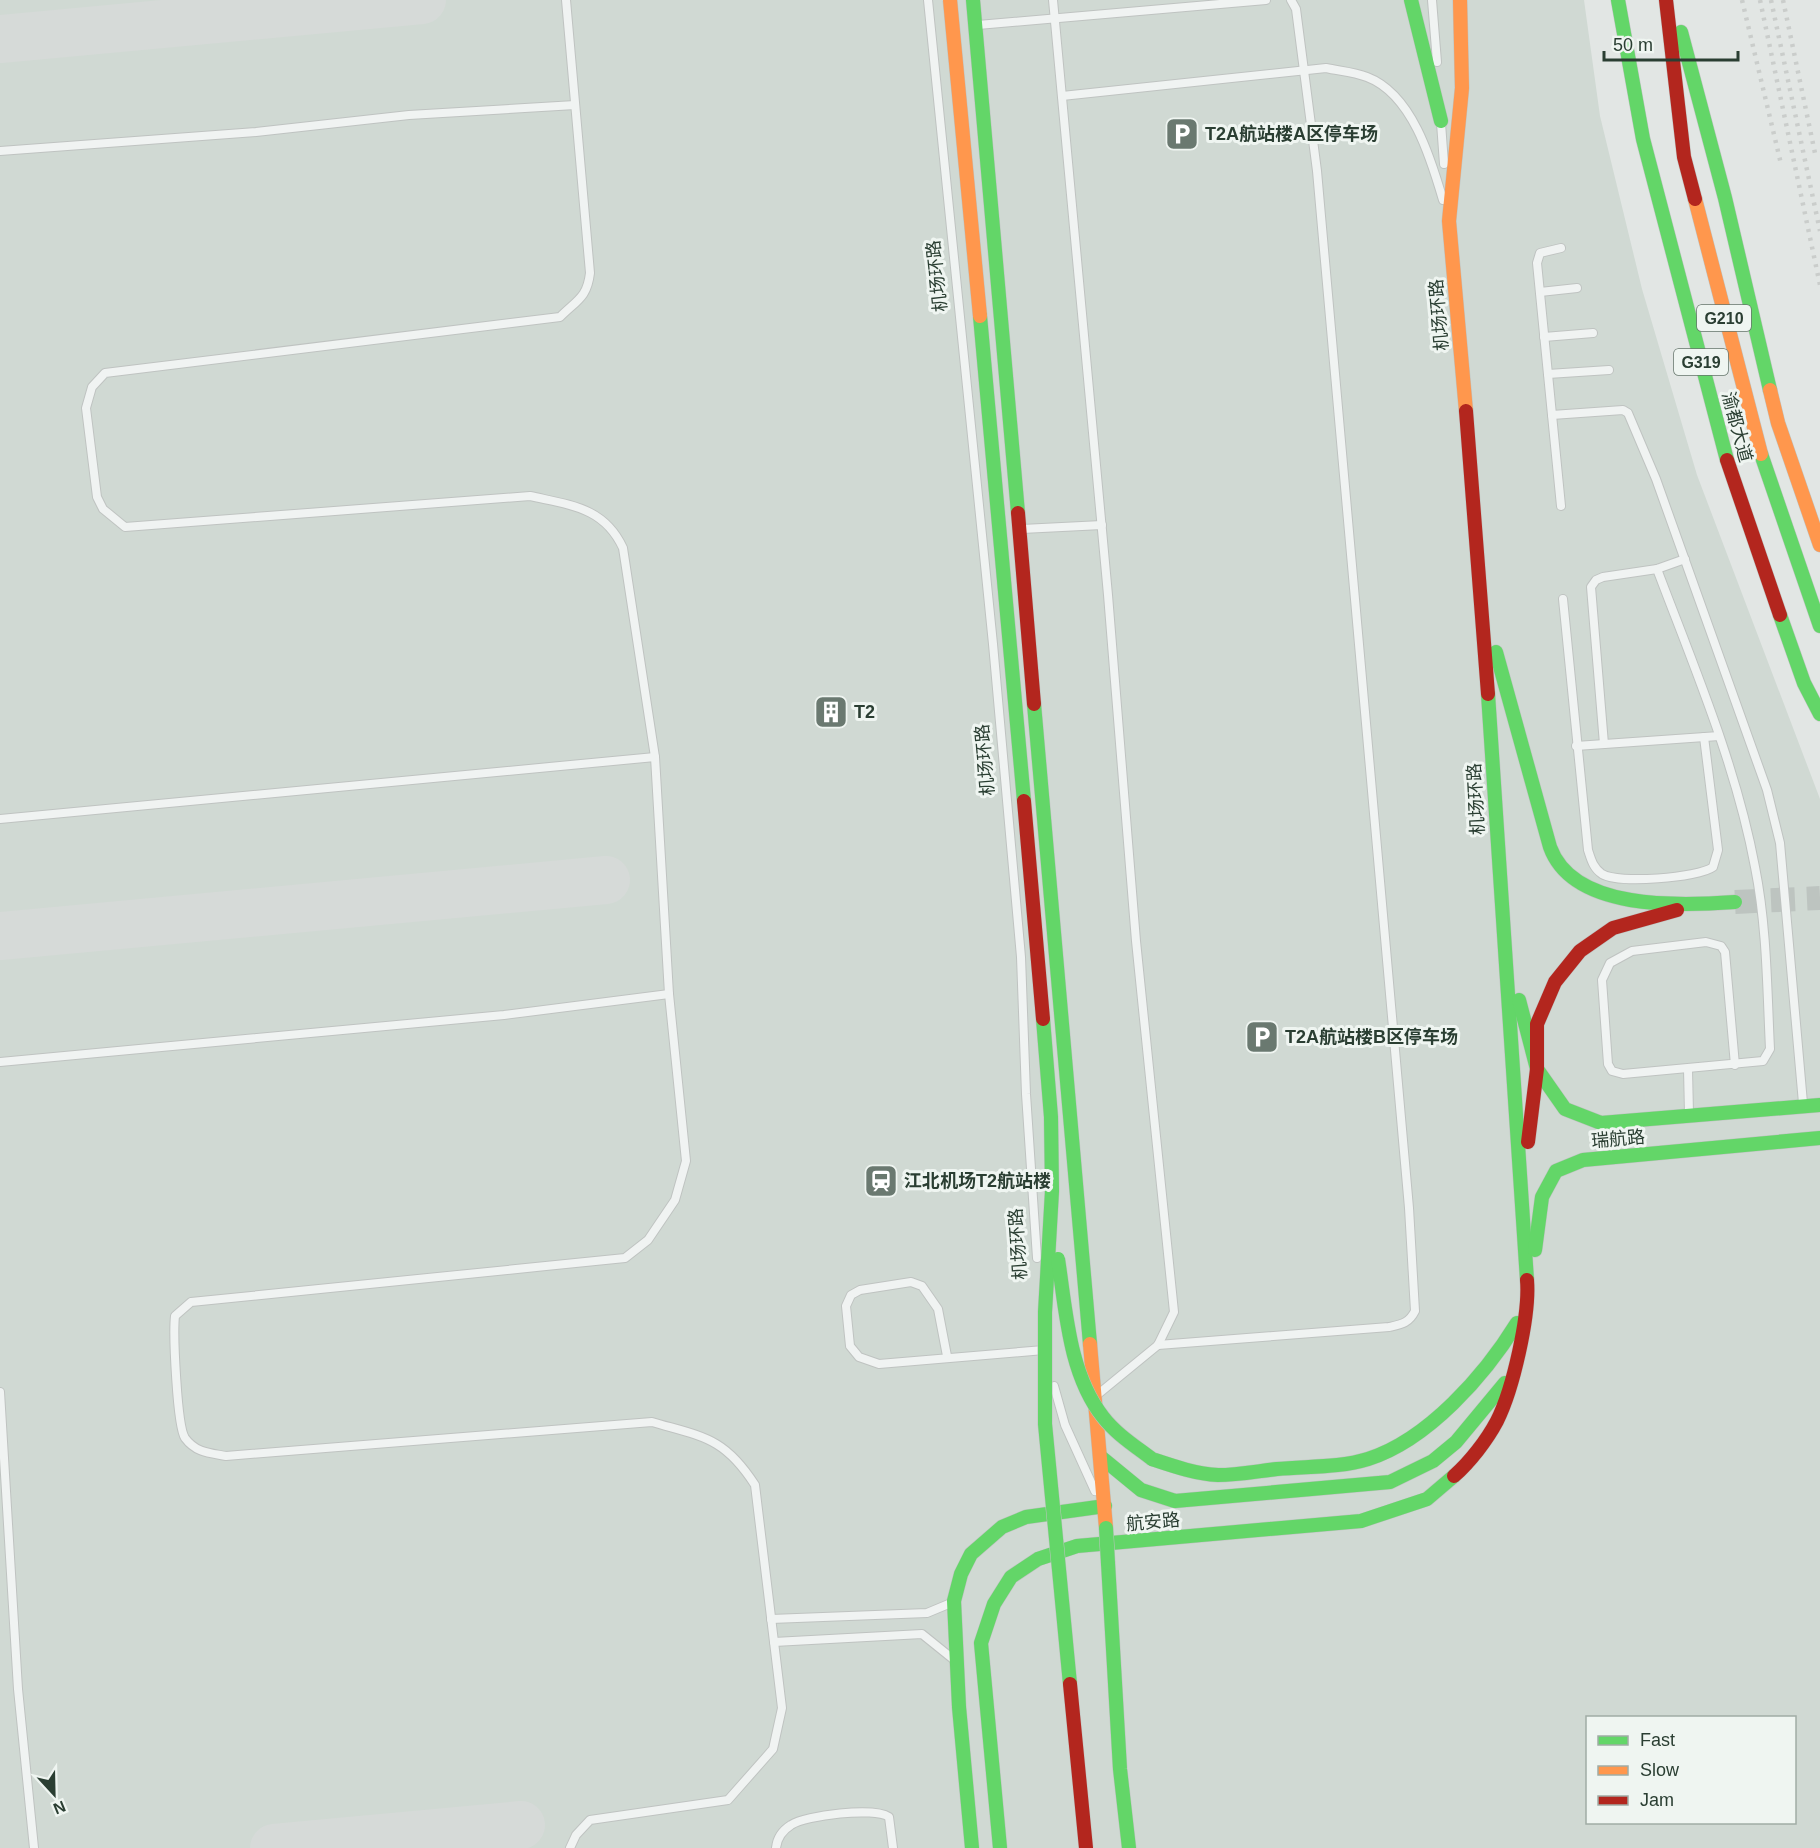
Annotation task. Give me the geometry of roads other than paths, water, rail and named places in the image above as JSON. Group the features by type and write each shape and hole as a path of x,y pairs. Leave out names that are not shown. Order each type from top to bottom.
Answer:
{"main road":[{"name":"机场环路","path":"950,0 993,446 1050,1106 1051,1218"},
{"path":"973,0 1102,1458 1120,1768 1129,1848"},
{"path":"1411,0 1441,121"},
{"name":"机场环路","path":"1460,0 1462,88 1449,221 1483,603 1499,886 1529,1302 1512,1375"},
{"name":"渝都大道","path":"1618,0 1643,139 1729,468 1804,682 1820,714"},
{"name":"渝都大道","path":"1666,0 1684,158 1762,456 1820,626"},
{"path":"1672,0 1725,198 1778,423 1820,545"},
{"path":"1483,603 1545,834 1556,861 1578,882 1609,894 1639,901 1690,906 1735,902"},
{"path":"1804,682 1820,732"},
{"path":"1521,1198 1537,1069 1537,1024 1555,982 1580,951 1613,928 1690,906"},
{"path":"1505,945 1537,1069"},
{"name":"瑞航路","path":"1537,1069 1565,1109 1601,1124 1820,1105"},
{"name":"瑞航路","path":"1529,1302 1542,1197 1556,1171 1583,1160 1820,1138"},
{"path":"1051,1218 1073,1348 1085,1383 1101,1415 1120,1435 1152,1459 1187,1471 1218,1475 1351,1462 1380,1454 1409,1436 1471,1385 1506,1343 1529,1302"},
{"path":"1051,1218 1045,1312 1045,1424 1086,1848"},
{"path":"1102,1458 1143,1493 1166,1502 1191,1502 1390,1482 1433,1461 1456,1442 1512,1375"},
{"name":"航安路","path":"1000,1848 981,1643 987,1616 1001,1587 1025,1565 1048,1554 1077,1546 1361,1521 1427,1499 1464,1467 1497,1420 1512,1375"},
{"name":"航安路","path":"972,1848 954,1601 961,1574 971,1554 1002,1527 1026,1517 1105,1506"}],"lane":[{"path":"566,0 590,273 588,289 583,298 560,317 105,373 92,387 86,408 97,497 103,509 125,527 530,496 578,506 601,518 615,530 623,548 655,757 669,994 686,1161 675,1200 648,1240 625,1258 191,1302 175,1316 173,1337 183,1436 199,1452 226,1456 652,1422 712,1440 739,1460 755,1485 782,1708 773,1749 728,1800 590,1820 576,1835 570,1848"},
{"name":"机场环路","path":"928,0 1020,946 1026,1094 1044,1350 1065,1425 1089,1482 1105,1506"},
{"path":"1053,0 1102,525 1136,941 1174,1312 1158,1345 1096,1396"},
{"path":"975,26 1266,0"},
{"path":"1158,1345 1389,1327 1403,1324 1411,1319 1415,1311 1409,1208 1317,171 1296,9 1291,0"},
{"name":"机场环路","path":"1432,0 1449,221"},
{"path":"1062,96 1305,69 1326,68 1369,78 1401,102 1427,147 1449,221"},
{"path":"0,151 256,132 409,115 575,105"},
{"path":"1561,248 1544,251 1537,257 1561,507"},
{"path":"1540,292 1576,288"},
{"path":"1544,337 1593,333"},
{"path":"1548,374 1609,370"},
{"path":"1552,415 1623,410 1628,413 1685,559 1767,790 1780,843 1803,1107"},
{"path":"1019,529 1102,525"},
{"path":"1604,744 1591,587 1596,580 1603,577 1658,569 1685,559"},
{"path":"1658,569 1719,736 1746,820 1756,870 1764,932 1770,1049 1763,1061 1735,1065 1623,1074 1611,1071 1608,1064 1602,980 1605,969 1619,956 1632,951 1706,942 1721,946 1725,952 1735,1065"},
{"path":"1563,599 1576,746 1592,862 1595,869 1605,876 1628,879 1700,873 1713,867 1718,849 1704,737"},
{"path":"1576,746 1719,736"},
{"path":"0,819 655,757"},
{"path":"0,1062 504,1015 669,994"},
{"path":"1688,1069 1689,1116"},
{"path":"947,1356 938,1309 922,1286 911,1282 860,1290 851,1295 846,1306 850,1346 859,1357 879,1364 947,1356 1044,1350"},
{"path":"0,1392 18,1689 34,1848"},
{"path":"771,1619 927,1613 954,1601"},
{"path":"774,1642 922,1634 957,1662"},
{"path":"776,1848 777,1840 785,1830 802,1820 870,1812 889,1817 892,1848"}],"tunnel":[{"path":"1735,902 1820,898"}],"railway":[{"path":"1742,0 1781,164"},
{"path":"1760,0 1820,285"},
{"path":"1771,0 1820,231"},
{"path":"1783,0 1816,158"}],"place":[{"name":"T2A航站楼A区停车场","path":"1182,134"},
{"name":"T2","path":"831,712"},
{"name":"T2A航站楼B区停车场","path":"1262,1037"},
{"name":"江北机场T2航站楼","path":"881,1181"}]}
